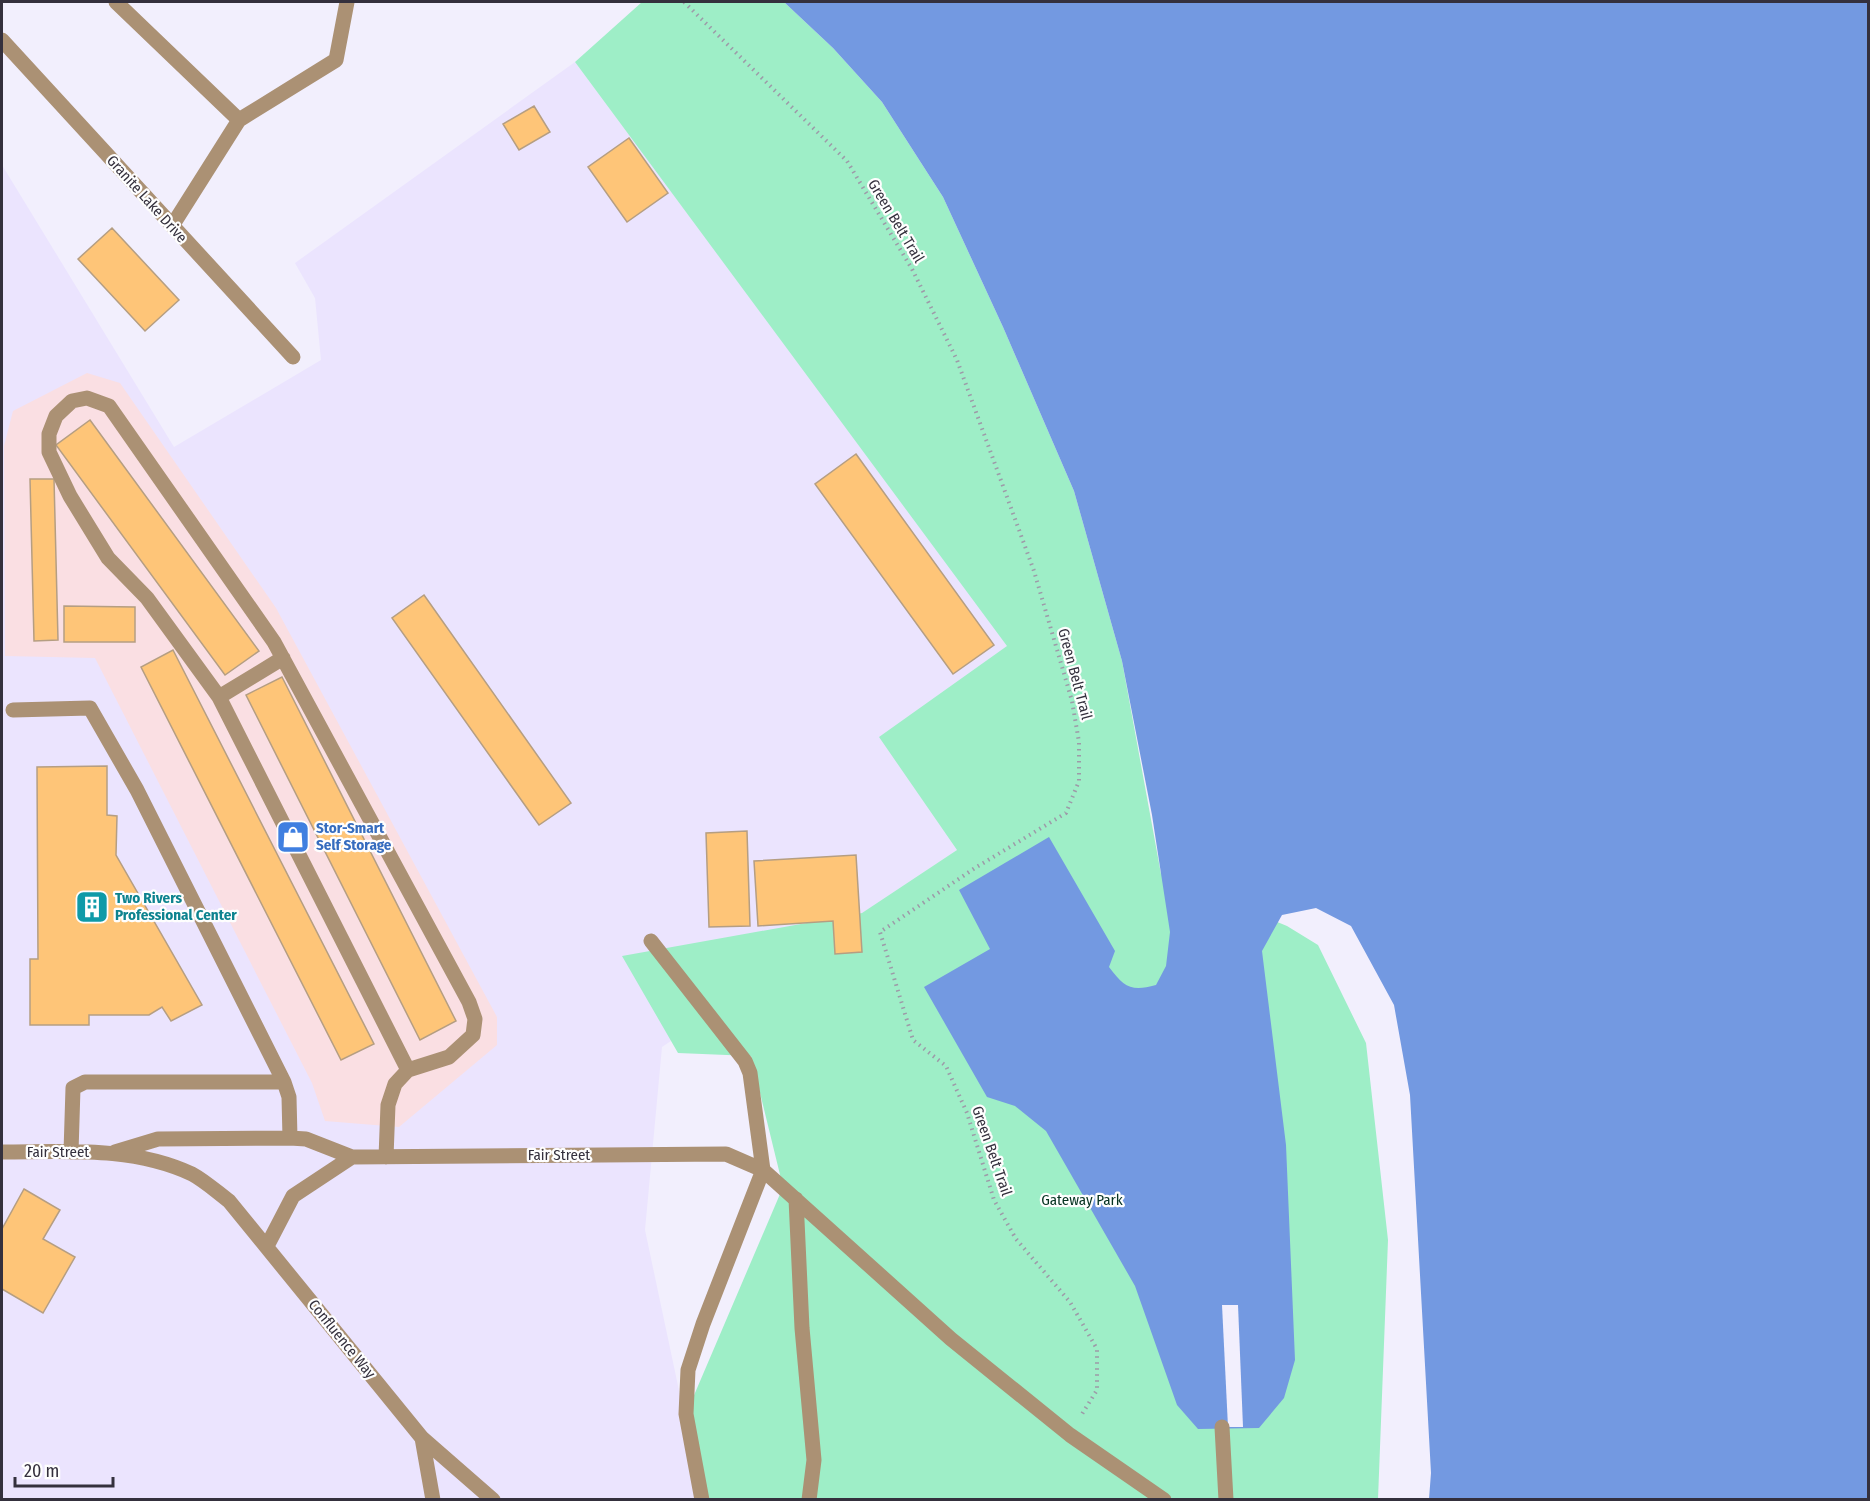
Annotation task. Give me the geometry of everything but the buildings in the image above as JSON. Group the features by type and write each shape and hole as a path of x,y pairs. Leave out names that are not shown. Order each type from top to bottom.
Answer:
{"street":[{"path":"116,2 239,120"},
{"path":"172,226 239,120 336,60 347,2"},
{"name":"Granite Lake Drive","path":"2,40 293,357"},
{"path":"386,1157 388,1105 395,1084 408,1070 449,1057 473,1035 475,1019 469,1002 283,658 109,406 87,398 72,401 56,416 49,434 49,452 70,496 108,558 147,598 219,696 408,1070"},
{"path":"219,696 283,658"},
{"path":"13,710 90,708 137,790 284,1082 289,1097 290,1138"},
{"path":"651,941 746,1061 750,1074 764,1170 703,1324 688,1370 686,1414 702,1500"},
{"path":"71,1152 73,1088 85,1082 284,1082"},
{"name":"Fair Street","path":"115,1152 158,1139 290,1138 306,1139 352,1157 726,1154 764,1170 951,1339 1070,1435 1164,1500"},
{"name":"Fair Street","path":"2,1152 115,1152 160,1162 194,1175"},
{"path":"267,1246 292,1196 352,1157"},
{"name":"Confluence Way","path":"194,1175 229,1201 422,1438 494,1500"},
{"path":"796,1199 802,1328 813,1460 809,1500"},
{"path":"1222,1427 1226,1500"},
{"path":"422,1438 433,1500"}],"path":[{"name":"Green Belt Trail","path":"684,2 847,161 912,270 957,360 1034,571 1072,701 1079,742 1079,781 1066,813 975,868 880,932 913,1040 946,1066 967,1113 994,1200 1016,1239 1070,1302 1097,1349 1097,1390 1070,1435"}],"shaded area":[{"path":"575,62 1008,646 880,737 957,850 662,1047 645,1230 702,1499 2,1499 2,165 174,447 321,360 315,298 295,263"},
{"name":"Stor-Smart Self Storage","path":"87,373 120,383 276,608 497,1017 497,1045 399,1127 325,1121 312,1083 95,658 5,656 4,446 13,411"}],"green space":[{"name":"Gateway Park","path":"642,2 784,2 833,48 882,102 943,197 1003,327 1074,491 1122,661 1161,874 1287,926 1318,945 1366,1043 1388,1240 1378,1499 702,1499 686,1414 783,1187 751,1056 678,1053 622,956 862,913 957,850 879,737 1007,646 575,62"}],"water":[{"path":"784,2 1868,2 1868,1499 1429,1499 1431,1473 1410,1095 1394,1005 1351,926 1316,908 1282,915 1262,951 1286,1145 1295,1360 1284,1398 1259,1428 1198,1429 1177,1405 1135,1286 1046,1131 1015,1106 987,1097 924,987 990,949 959,890 1049,837 1115,951 1109,967 1119,979 1134,988 1156,985 1166,966 1170,932 1152,815 1122,661 1074,491 1003,327 943,197 882,102 833,48"}],"pier":[{"path":"1222,1305 1238,1305 1243,1427 1228,1427"}],"place":[{"name":"Stor-Smart Self Storage","path":"293,837"},
{"name":"Two Rivers Professional Center","path":"92,907"}]}
